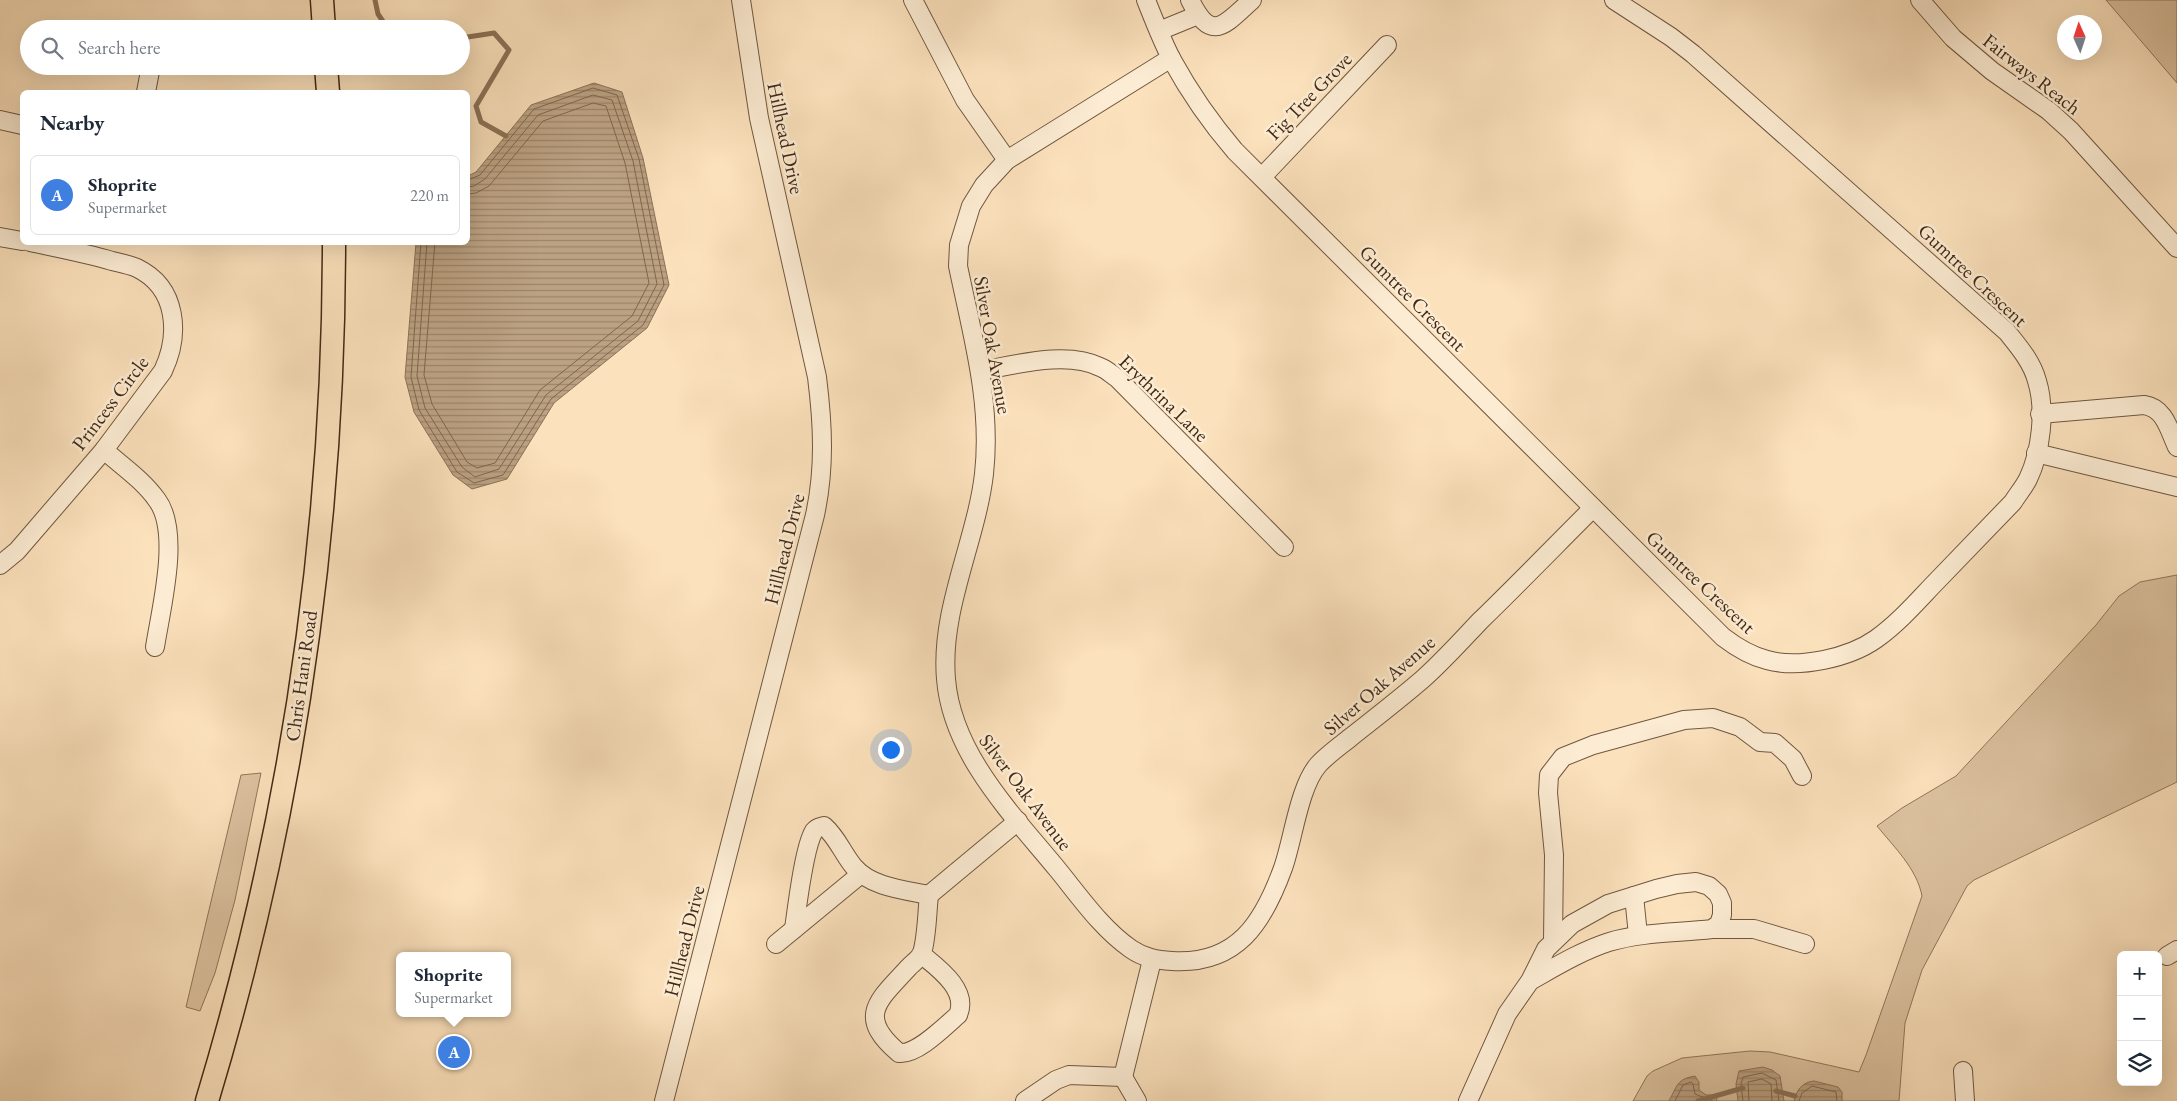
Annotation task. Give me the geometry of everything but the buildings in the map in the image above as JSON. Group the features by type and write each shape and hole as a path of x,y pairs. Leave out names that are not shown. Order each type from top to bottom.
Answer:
{"main road":[{"path":"322,0 323,20"},
{"path":"327,75 328,90"},
{"name":"Chris Hani Road","path":"207,1101 233,1016 258,913 289,759 308,637 319,546 331,403 334,245"}],"street":[{"name":"Hillhead Drive","path":"664,1101 815,515 822,467 822,417 817,377 759,118 741,0"},
{"path":"913,0 965,100 1007,160"},
{"name":"Gumtree Crescent","path":"1146,0 1171,58 1211,123 1235,151 1724,637 1736,647 1768,661 1826,660 1852,652 1875,639 1899,620 2013,502 2028,479 2036,453 2040,414 2038,381 2023,352 2007,332 1693,54 1671,36 1614,0"},
{"path":"1159,30 1194,8 1205,24 1212,27 1218,26 1226,23 1252,0"},
{"name":"Fairways Reach","path":"1920,0 1953,38 1992,71 2049,111 2071,131 2177,248"},
{"name":"Fig Tree Grove","path":"1262,176 1387,45"},
{"name":"Silver Oak Avenue","path":"1171,58 1007,160 984,185 971,206 959,245 958,266 984,392 985,472 977,517 952,613 947,644 946,676 949,708 961,739 973,762 1018,821 1105,926 1133,951 1152,960 1187,962 1209,958 1227,951 1242,941 1256,925 1282,870 1305,792 1316,767 1426,676 1593,508"},
{"path":"146,90 149,75"},
{"path":"0,120 20,125"},
{"path":"0,237 20,241"},
{"name":"Princess Circle","path":"0,565 17,551 104,450 163,371 169,358 174,334 173,313 168,298 153,280 138,269 82,252 46,245"},
{"name":"Erythrina Lane","path":"980,371 1056,360 1083,361 1100,366 1116,378 1284,547"},
{"path":"2040,414 2144,405 2151,406 2158,410 2164,418 2177,447"},
{"path":"104,450 141,482 158,500 167,518 169,536 168,560 155,647"},
{"path":"2036,453 2177,487"},
{"path":"1554,941 1554,855 1548,793 1549,775 1564,757 1593,745 1684,720 1713,718 1740,727 1760,742 1775,743 1793,759 1802,776"},
{"path":"922,954 950,980 958,993 961,1008 958,1015 915,1050 906,1054 899,1053 876,1027 874,1016 876,1008 885,993 922,954 929,896 1018,821"},
{"path":"794,929 808,847 815,830 824,826 830,831 844,854 861,874 870,880 929,896"},
{"path":"776,944 861,874"},
{"path":"1468,1101 1507,1014 1530,982 1546,949 1572,924 1608,904 1677,884 1696,882 1709,886 1718,894 1722,903 1722,915 1719,924 1712,929"},
{"path":"1634,896 1638,935"},
{"path":"1530,982 1567,960 1600,946 1638,935 1712,929 1754,929 1805,944"},
{"path":"1137,1101 1123,1077 1152,960"},
{"path":"1963,1071 1965,1101"},
{"path":"1025,1101 1056,1080 1069,1075 1123,1077"}],"shaded area":[{"path":"2106,0 2177,0 2177,83"},
{"path":"2177,575 2177,782 1974,880 1967,886 1922,970 1905,1023 1899,1101 1633,1101 1647,1076 1653,1071 1682,1058 1750,1051 1770,1052 1859,1072 1922,896 1910,868 1877,826 1902,808 1956,776 2096,625 2119,596 2140,582"},
{"path":"261,773 235,900 215,973 200,1011 186,1007 241,775"}],"water":[{"path":"594,83 622,92 643,158 669,285 647,328 554,403 507,479 472,489 453,475 414,412 405,377 416,245 470,245 470,175 476,172 531,105"},
{"path":"1763,1067 1772,1070 1780,1076 1784,1101 1738,1101 1736,1084 1739,1071"},
{"path":"1695,1076 1699,1082 1699,1090 1706,1095 1716,1095 1717,1101 1669,1101 1681,1081"},
{"path":"1814,1081 1838,1087 1842,1092 1842,1101 1794,1101 1800,1088 1806,1083"}],"waterway":[{"path":"375,0 378,14 382,20"},
{"path":"470,37 494,33 509,50 476,106 481,122 506,136"},
{"path":"1698,1101 1743,1088"},
{"path":"1776,1091 1795,1096"}],"place":[{"name":"Shoprite","path":"454,1052"}]}
